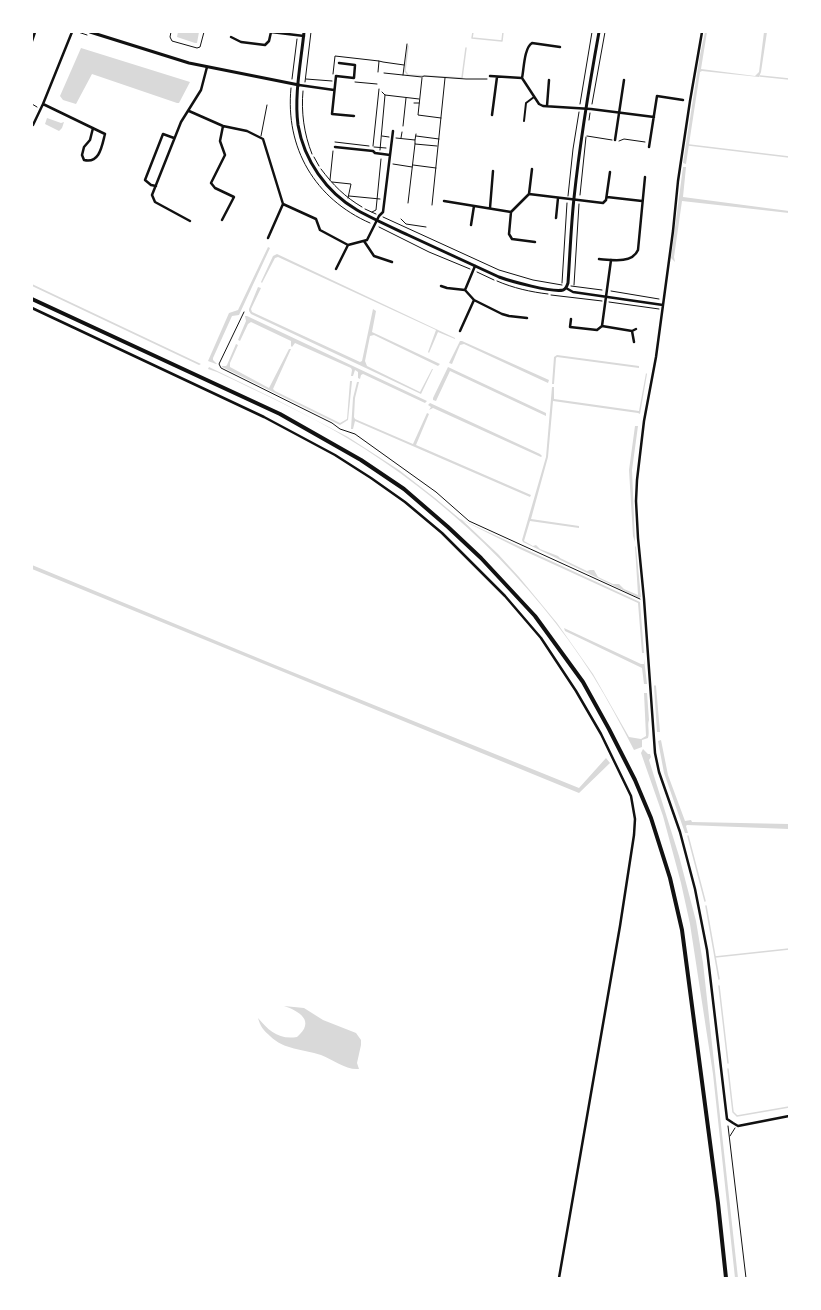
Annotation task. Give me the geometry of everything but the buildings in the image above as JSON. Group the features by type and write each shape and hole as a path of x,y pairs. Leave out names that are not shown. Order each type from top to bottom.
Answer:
{"highway":[{"path":"32,299 280,414 352,454 404,490 448,527 481,558 535,616 583,682 635,780 651,818 670,878 682,930 718,1203 726,1278"}],"street":[{"path":"32,41 35,32"},
{"path":"33,126 72,32"},
{"path":"90,32 207,67 298,85 334,90"},
{"path":"231,37 241,42 265,45 269,41 271,32 304,36"},
{"path":"304,32 298,85 298,126 301,140 311,163 320,178 338,196 357,210 499,277 541,288 562,290 567,287"},
{"path":"567,287 574,199 585,109 598,32"},
{"path":"702,32 678,181 664,299 656,357 644,422 637,480 636,501 638,538 645,604 655,753 659,772 680,832 695,889 707,950 727,1119 738,1126 789,1116"},
{"path":"560,47 532,43 529,45 526,52 522,78 539,104 654,117"},
{"path":"339,62 355,65 354,78 336,76 332,114 354,116"},
{"path":"190,221 155,202 152,195 181,122 189,111 202,86 207,67"},
{"path":"490,76 522,78"},
{"path":"492,115 497,77"},
{"path":"547,106 550,80"},
{"path":"615,140 624,80"},
{"path":"650,147 657,96 683,100"},
{"path":"524,121 526,103 534,97"},
{"path":"43,104 93,128 105,134 99,154 94,159 89,161 84,160 82,155 84,147 90,140 93,128"},
{"path":"189,111 223,126 247,131 260,137 265,142 283,204 268,238"},
{"path":"222,220 234,197 214,188 211,184 225,155 220,141 223,126"},
{"path":"283,204 316,219 320,230 348,244 364,241 369,238 379,216 383,212 393,131"},
{"path":"156,186 151,185 146,180 159,142 163,134 174,138"},
{"path":"335,146 373,151 375,154 390,155"},
{"path":"532,169 529,194 511,212 509,234 512,239 535,242"},
{"path":"490,208 493,171"},
{"path":"529,194 603,203 607,197 610,172"},
{"path":"599,259 611,260 632,258 636,254 638,250 645,177"},
{"path":"607,197 642,201"},
{"path":"556,218 558,198"},
{"path":"444,201 511,212"},
{"path":"471,225 474,206"},
{"path":"364,241 374,256 392,262"},
{"path":"336,269 348,244"},
{"path":"571,319 570,327 597,330 602,326 611,260"},
{"path":"465,290 475,266"},
{"path":"442,286 465,290 474,300 509,316 527,318"},
{"path":"567,287 573,292 663,305"},
{"path":"460,331 474,300"},
{"path":"32,308 264,417 335,455 405,502 442,533 505,596 541,638 576,691 601,734 631,796 635,819 634,835 620,926 559,1278"},
{"path":"602,326 632,331 636,329"},
{"path":"632,331 634,342"}],"lane":[{"path":"260,137 267,105"}],"path":[{"path":"172,32 170,37 172,41 194,48 200,47 204,32"},
{"path":"311,32 302,105 305,132 310,149 320,169 348,198 379,216 499,270 533,280 562,284 567,287 574,286 664,299"},
{"path":"562,290 573,149 592,32"},
{"path":"589,123 605,32"},
{"path":"292,80 298,36"},
{"path":"403,75 407,44"},
{"path":"379,61 404,65"},
{"path":"384,73 422,77 486,80 490,76"},
{"path":"422,77 418,116 441,118"},
{"path":"354,78 354,82 377,84"},
{"path":"432,205 445,78"},
{"path":"291,86 290,101 294,141 299,155 310,173 334,201 355,215 430,252 505,285 534,292 662,310"},
{"path":"373,151 379,89"},
{"path":"382,92 385,95 420,99"},
{"path":"372,212 376,210 378,199 385,95"},
{"path":"403,126 406,97"},
{"path":"414,103 419,103"},
{"path":"32,104 41,109"},
{"path":"401,138 402,132"},
{"path":"382,135 415,140"},
{"path":"408,203 416,135 439,139"},
{"path":"573,292 586,136"},
{"path":"330,181 335,142 390,149"},
{"path":"415,144 438,146"},
{"path":"391,163 436,168"},
{"path":"330,181 351,184 348,198"},
{"path":"349,195 385,199"},
{"path":"401,219 406,224 426,227"},
{"path":"244,312 219,364 221,368 332,423 340,429 355,434 436,492 470,521 630,596 638,599 644,599"},
{"path":"727,1119 746,1278"},
{"path":"730,1136 738,1126"}],"shaded area":[{"path":"178,32 199,32 197,43 177,37"},
{"path":"705,32 707,32 701,69 755,76 759,72 764,32 767,32 759,77 700,72 686,164 683,163"},
{"path":"81,48 190,82 179,103 177,103 92,74 76,104 63,100 60,96"},
{"path":"47,118 61,123 64,122 62,128 59,131 45,124"},
{"path":"683,167 686,167 683,197 789,211 789,213 682,201 674,257 675,262 671,258"},
{"path":"268,247 270,248 239,315 232,316 213,358 217,364 208,361 229,313 238,310"},
{"path":"277,254 455,339 438,332 429,353 428,352 436,330 278,257 275,258 262,283 261,282 273,256"},
{"path":"32,284 201,364 199,365 32,286"},
{"path":"258,287 261,288 251,309 252,312 360,362 362,361 373,309 376,311 372,332 440,364 438,366 374,335 370,336 365,361 367,366 420,392 433,369 421,394 251,314 249,309"},
{"path":"245,316 427,401 425,403 363,374 361,375 360,379 358,378 358,372 355,370 353,376 351,376 351,368 295,343 292,347 291,341 251,322 248,324 240,341 238,340 246,321"},
{"path":"460,341 549,380 548,383 464,344 460,345 452,364 449,363"},
{"path":"236,344 238,345 230,363 230,367 269,388 289,349 291,349 273,389 340,423 347,419 350,381 352,381 348,420 340,425 222,367 227,365"},
{"path":"557,355 639,366 639,368 557,357 554,384 552,384 554,357"},
{"path":"209,367 279,401 348,437 399,470 460,519 640,602 644,653 642,653 638,603 520,549 462,520 498,554 519,577 569,640 514,574 484,543 418,486 347,438 315,420 208,369"},
{"path":"448,367 546,413 546,416 450,371 436,401 433,400"},
{"path":"646,373 640,414 553,401 548,457 531,519 579,526 579,528 530,521 524,541 533,546 536,545 540,549 558,556 587,571 594,570 598,577 613,584 619,584 624,589 638,595 635,546 641,597 639,598 523,542 522,540 546,457 552,387 554,387 554,399 639,411"},
{"path":"357,382 359,382 355,398 355,419 413,444 427,413 429,414 416,445 531,495 530,497 355,421 353,429 351,429 353,398"},
{"path":"430,403 542,456 541,457 433,408 429,410 431,407 428,405"},
{"path":"635,426 638,426 632,470 635,542 633,536 629,470"},
{"path":"32,565 579,788 606,758 610,763 579,793 32,569"},
{"path":"564,628 641,664 644,664 644,659 647,684 644,684 642,668 565,631"},
{"path":"569,640 593,674 629,737 641,739 646,736 644,693 647,693 649,736 648,738 642,740 642,747 634,750 609,703"},
{"path":"655,685 656,686 660,732 657,732"},
{"path":"661,740 668,775 685,821 789,824 789,829 687,825 688,833 685,833 664,773 658,741"},
{"path":"643,749 650,754 651,757 649,760 679,856 696,921 703,963 738,1278 735,1278 713,1074 690,924 681,883 663,816 641,753"},
{"path":"284,1006 304,1008 323,1020 356,1033 361,1040 357,1063 359,1069 349,1068 321,1055 288,1047 275,1041 262,1028 258,1018 270,1031 285,1037 297,1037 303,1031 305,1026 305,1021 300,1014"}],"waterway":[{"path":"473,32 472,38 502,41 503,32"},
{"path":"408,46 405,71 408,75 462,78 466,48"},
{"path":"760,76 789,79"},
{"path":"689,145 789,157"},
{"path":"688,836 705,901"},
{"path":"706,906 719,979"},
{"path":"715,957 789,949"},
{"path":"719,986 728,1063"},
{"path":"728,1069 733,1112 737,1116 789,1107"}]}
